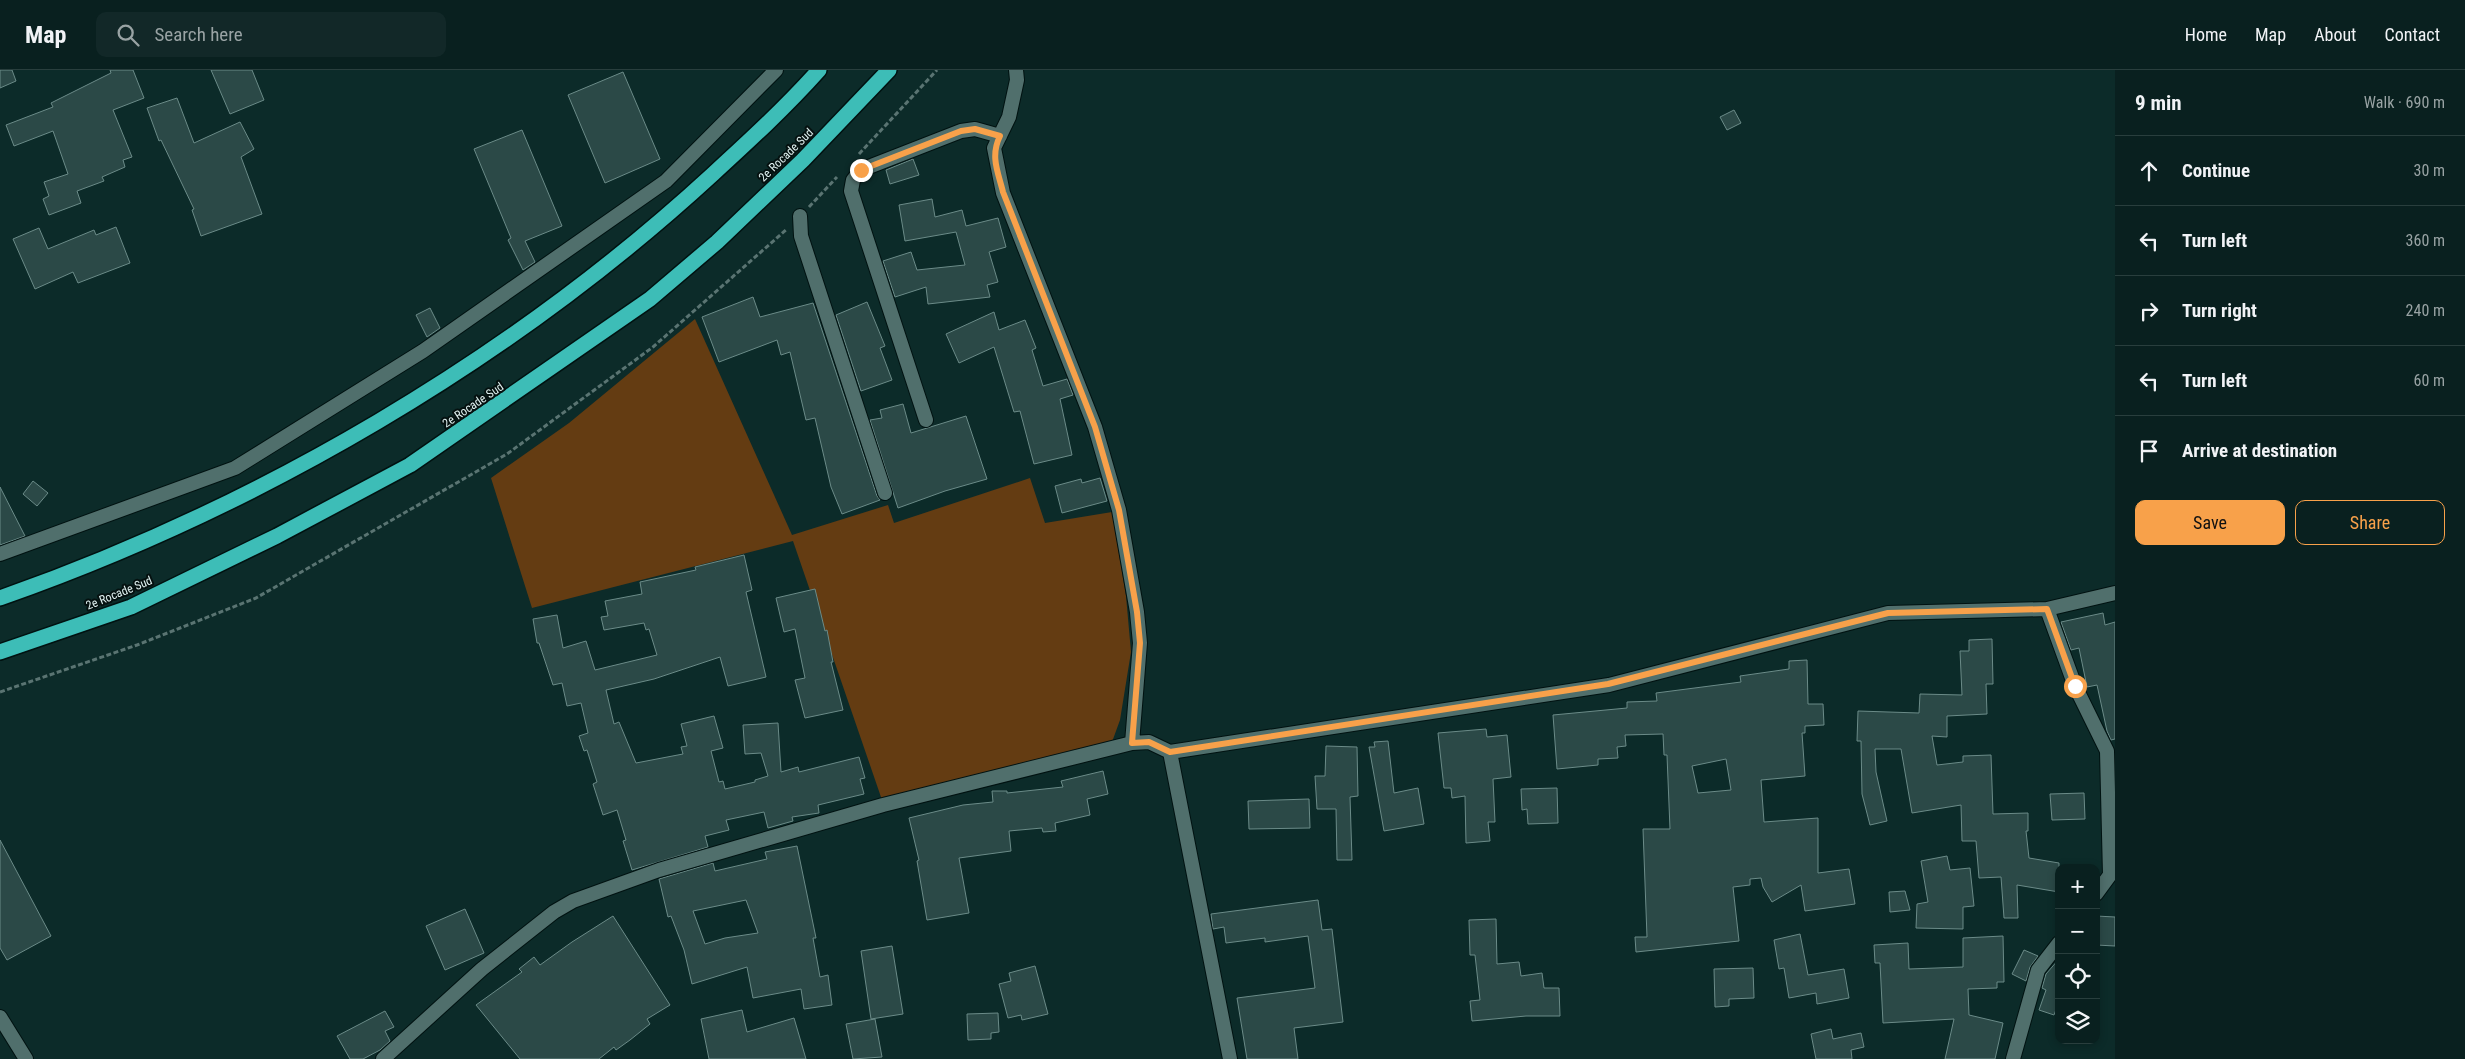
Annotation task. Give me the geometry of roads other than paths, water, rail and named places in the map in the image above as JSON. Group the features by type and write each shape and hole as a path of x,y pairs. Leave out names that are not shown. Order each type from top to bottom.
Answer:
{"highway":[{"path":"0,598 59,577 141,543 230,501 312,458 466,368 534,321 681,204 784,107 819,70"},
{"name":"2e Rocade Sud","path":"0,652 131,607 277,536 410,465 650,299 717,242 803,160 889,70"}],"street":[{"path":"0,554 235,468 422,351 666,181 776,70"},
{"path":"1016,70 1017,80 1009,116 994,148 996,166 1003,192 1095,427 1119,510 1137,612 1140,643 1132,743"},
{"path":"926,420 850,191 853,180 861,170 961,131 975,129 1000,136"},
{"path":"800,216 801,236 885,494"},
{"path":"383,1059 482,969 554,912 572,902 658,870 874,807 1132,743 1149,742 1170,752 1608,684 1888,613 2047,609 2115,594"},
{"path":"2047,609 2075,686 2107,751 2110,875 2100,889"},
{"path":"1170,752 1230,1059"},
{"path":"2013,1059 2038,970 2055,948"},
{"path":"0,1018 26,1059"}]}
